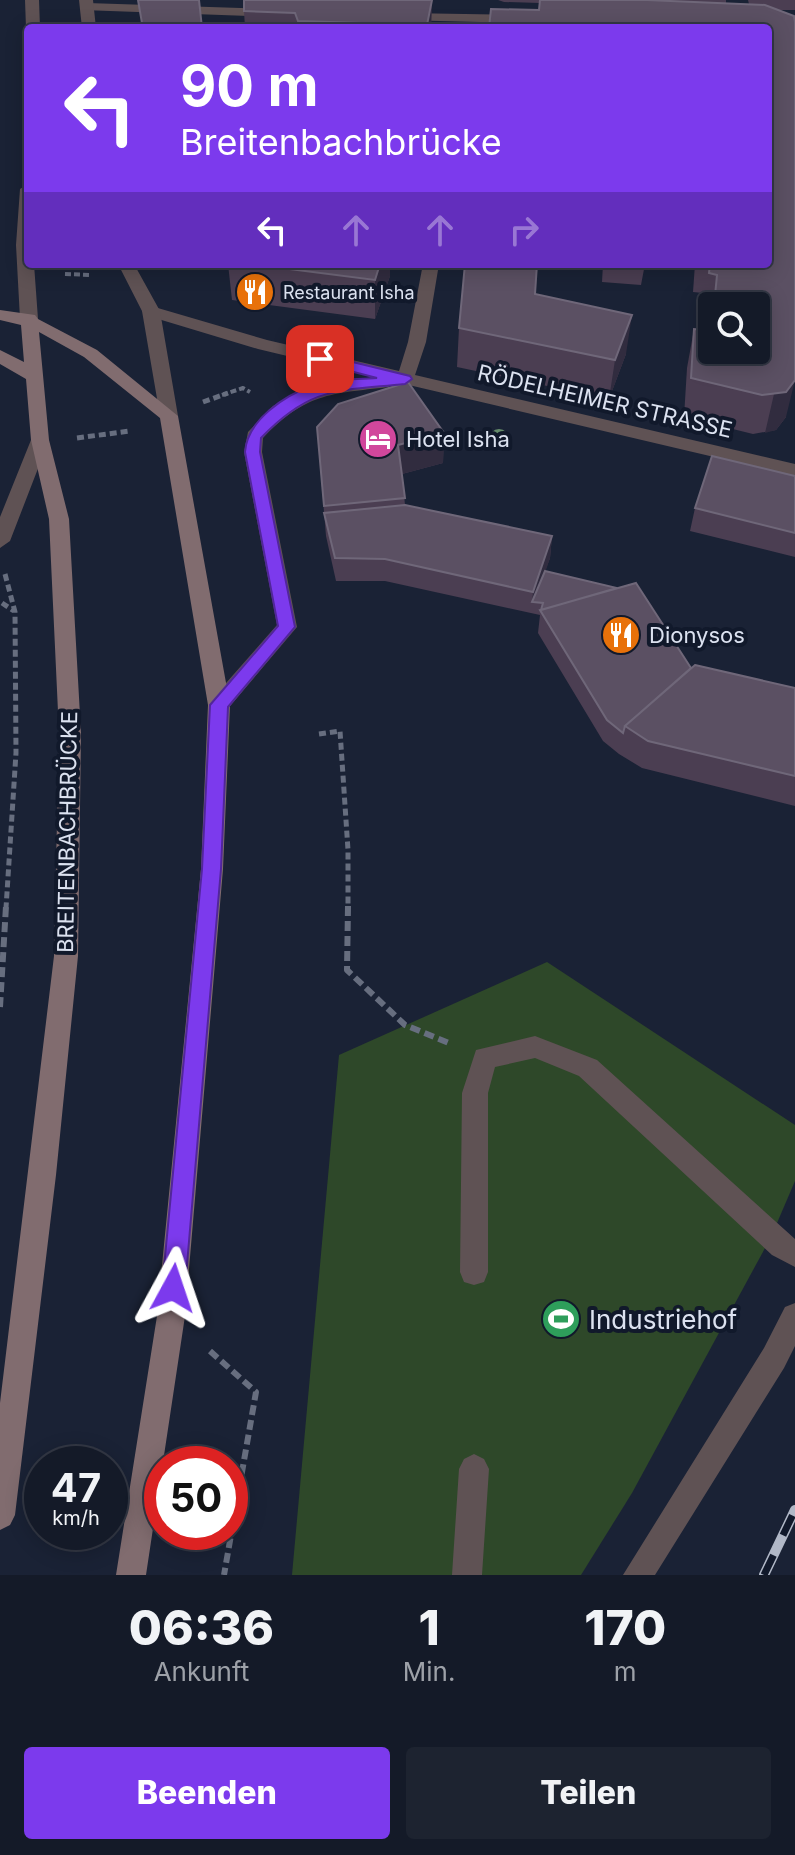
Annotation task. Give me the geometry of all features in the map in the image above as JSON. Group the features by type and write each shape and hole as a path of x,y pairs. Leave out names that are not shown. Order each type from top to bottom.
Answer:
{"main road":[{"path":"0,315 29,319 67,338 91,353 169,416 219,705 212,869 171,1316 131,1575"},
{"name":"BREITENBACHBRÜCKE","path":"0,1515 41,1190 66,956 70,733 59,519 40,440 29,319"},
{"path":"0,356 36,377"}],"street":[{"path":"32,0 33,24"},
{"path":"89,24 87,4 283,14"},
{"path":"387,17 530,19"},
{"path":"26,268 29,319"},
{"path":"128,268 151,311 169,416"},
{"path":"405,379 417,342 430,268"},
{"name":"RÖDELHEIMER STRASSE","path":"151,311 264,345 795,470"},
{"name":"RÖDELHEIMER STRASSE","path":"219,705 287,627 253,452 254,436 279,410 318,389 405,379"},
{"path":"0,541 40,440"},
{"path":"474,1272 475,1093 485,1058 535,1047 588,1068 781,1246 795,1254"},
{"path":"638,1575 774,1358 795,1317"},
{"path":"467,1575 474,1469"}],"path":[{"path":"59,274 87,275"},
{"path":"76,438 128,432"},
{"path":"0,1007 16,753 15,612 4,567"},
{"path":"2,603 15,612"},
{"path":"319,734 340,731 348,850 347,970 405,1025 485,1058"},
{"path":"171,1316 256,1392 224,1575"}],"green space":[{"path":"547,962 795,1125 795,1181 771,1237 632,1493 581,1575 292,1575 339,1055"}],"building":[{"path":"138,0 199,0 202,24 136,23 142,23"},
{"path":"244,0 432,0 427,24 298,21 295,13 244,11"},
{"path":"540,0 647,0 765,5 794,16 795,380 786,392 762,395 691,378 694,329 698,329 698,364 770,364 770,292 715,292 717,275 709,273 710,268 772,268 772,24 489,24 491,9 539,10"},
{"path":"281,268 379,268 375,280"},
{"path":"465,268 537,268 535,294 632,315 615,360 459,328"},
{"path":"408,382 444,433 398,445 405,498 324,506 317,427 338,404"},
{"path":"712,456 795,476 795,533 695,508"},
{"path":"405,505 552,536 533,592 385,559 335,558 324,513"},
{"path":"545,571 617,588 541,610 543,603 532,602"},
{"path":"636,583 691,668 625,726 623,733 607,720 540,610"},
{"path":"695,665 795,688 795,776 648,741 625,726"}],"railway":[{"path":"764,1575 795,1510"}],"place":[{"name":"Restaurant Isha","path":"255,292"},
{"name":"Hotel Isha","path":"378,439"},
{"name":"Dionysos","path":"621,635"},
{"name":"Industriehof","path":"561,1319"}],"route":[{"path":"173,1288 212,869 219,705 287,627 253,452 254,436 279,410 318,389 405,379 320,359"}]}
